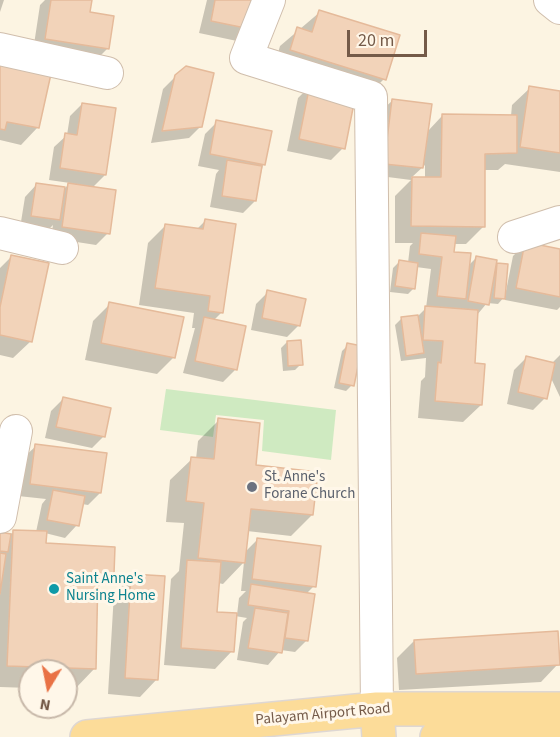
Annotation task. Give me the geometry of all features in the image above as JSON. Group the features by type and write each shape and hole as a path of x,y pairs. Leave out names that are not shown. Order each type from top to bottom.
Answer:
{"main road":[{"name":"Palayam Airport Road","path":"87,737 378,723 560,709"},
{"path":"436,737 560,734"}],"street":[{"path":"269,0 246,58 371,97 378,723"},
{"path":"550,0 560,8"},
{"path":"0,49 107,73"},
{"path":"514,237 560,222"},
{"path":"0,233 62,248"},
{"path":"0,517 16,431"}],"green space":[{"path":"166,389 336,410 331,460 262,451 264,420 216,415 213,437 160,430"}],"building":[{"path":"51,0 92,0 90,12 114,16 109,49 45,39"},
{"path":"215,0 257,0 250,29 211,21"},
{"path":"319,10 400,35 386,80 290,50 297,27 312,32"},
{"path":"0,63 51,74 39,128 7,122 5,130 0,129"},
{"path":"186,66 214,73 202,127 162,131 175,75"},
{"path":"310,84 356,93 345,149 299,139"},
{"path":"529,86 560,91 560,153 520,147"},
{"path":"392,99 432,104 423,168 384,164"},
{"path":"82,103 116,108 106,175 60,168 65,133 77,135"},
{"path":"442,114 517,115 517,153 485,154 485,227 411,226 412,177 441,177"},
{"path":"216,120 272,131 265,165 210,154"},
{"path":"227,160 262,166 256,201 222,196"},
{"path":"36,183 65,187 60,220 31,216"},
{"path":"68,183 116,190 110,234 62,227"},
{"path":"205,219 236,224 223,313 208,311 210,296 155,288 165,224 203,229"},
{"path":"421,233 456,236 454,252 471,253 466,299 437,296 442,257 419,254"},
{"path":"525,242 560,249 560,297 516,288"},
{"path":"11,255 49,263 32,342 0,335 0,307"},
{"path":"476,256 497,260 489,305 468,301"},
{"path":"399,260 418,263 415,289 395,286"},
{"path":"497,263 508,264 505,299 494,298"},
{"path":"267,290 306,299 300,326 262,318"},
{"path":"109,302 184,317 175,358 101,343"},
{"path":"425,306 478,310 475,363 485,364 482,405 435,401 438,362 441,363 443,341 423,340"},
{"path":"418,315 424,353 406,356 401,317"},
{"path":"204,317 246,326 237,370 195,361"},
{"path":"301,340 303,365 288,366 287,341"},
{"path":"347,343 362,346 354,386 339,383"},
{"path":"526,356 555,363 547,399 518,392"},
{"path":"63,397 111,408 105,437 56,427"},
{"name":"St. Anne's Forane Church","path":"218,418 260,423 256,465 318,472 313,515 251,509 245,563 198,558 204,503 186,501 191,457 214,459"},
{"path":"35,444 107,453 101,493 30,484"},
{"path":"53,490 85,496 79,526 47,520"},
{"name":"Saint Anne's Nursing Home","path":"13,530 47,531 46,543 115,547 114,574 98,573 96,669 78,668 78,659 18,659 18,666 7,666"},
{"path":"0,532 11,534 8,552 0,551"},
{"path":"257,538 321,546 316,587 252,579"},
{"path":"0,553 6,554 0,594"},
{"path":"187,560 221,562 217,612 237,613 234,652 181,648"},
{"path":"131,574 165,576 158,680 125,678"},
{"path":"251,584 315,594 308,641 285,638 289,611 248,605"},
{"path":"255,608 288,613 282,653 248,648"},
{"path":"558,631 560,665 416,674 414,640"}],"place":[{"name":"St. Anne's Forane Church","path":"252,487"},
{"name":"Saint Anne's Nursing Home","path":"54,589"}]}
